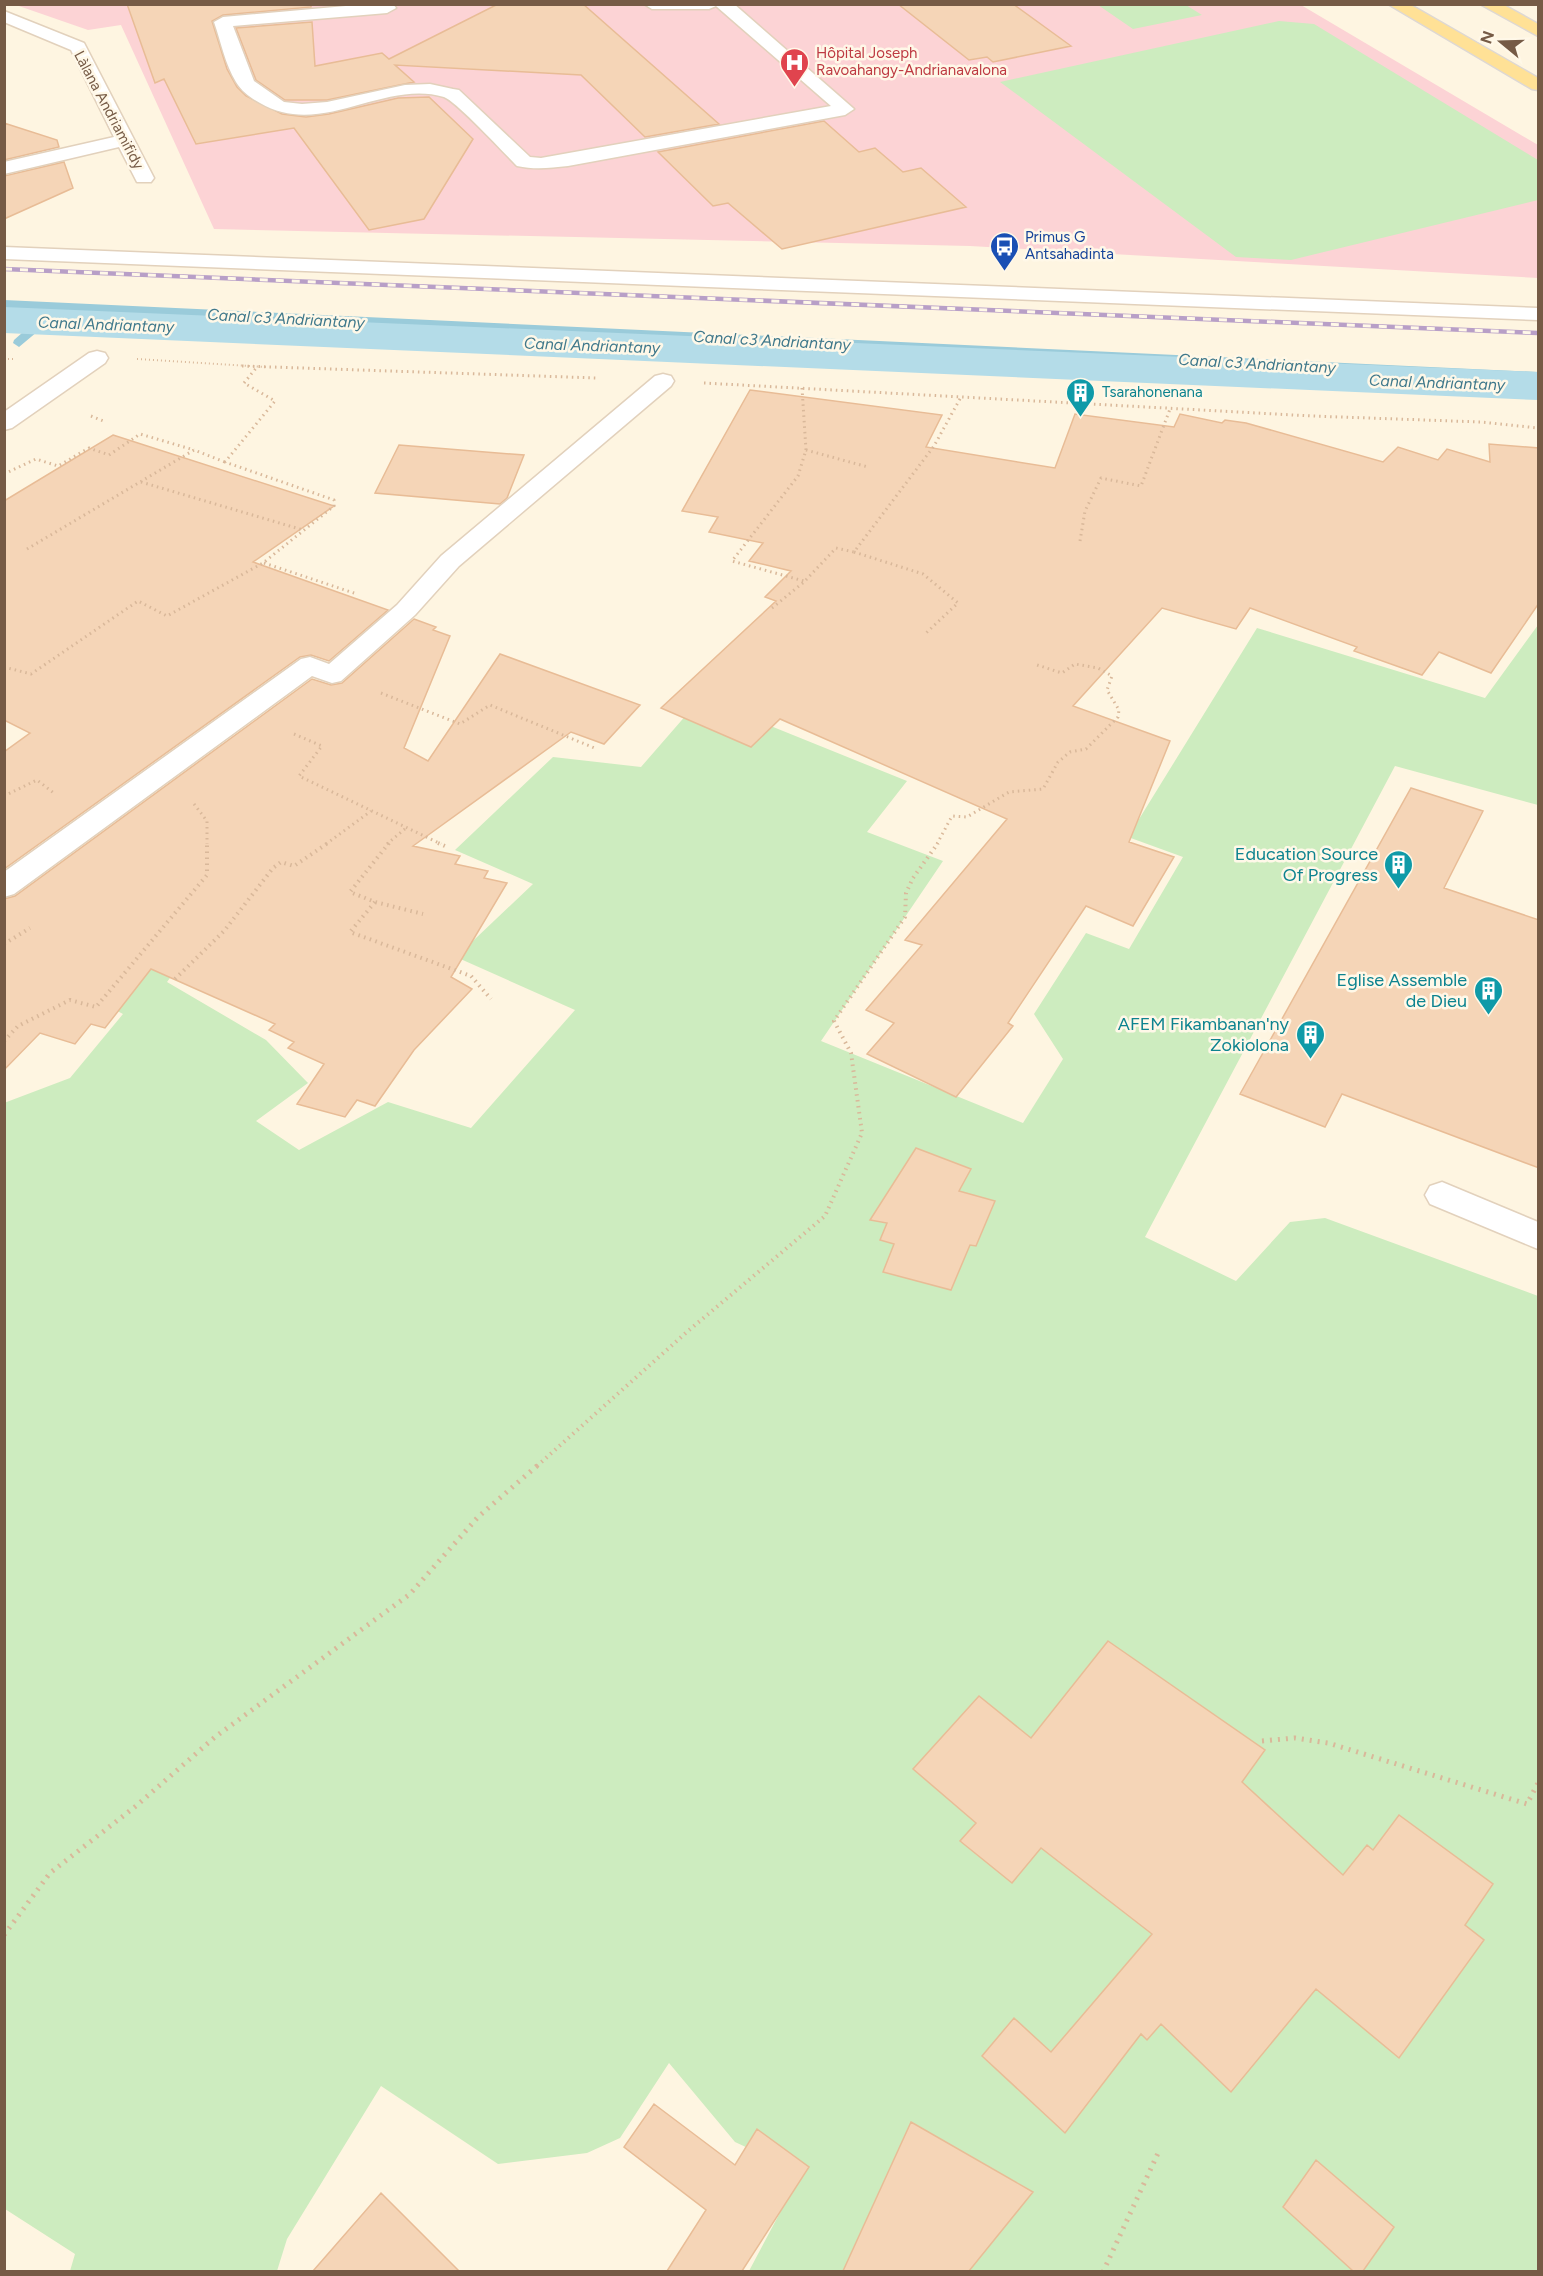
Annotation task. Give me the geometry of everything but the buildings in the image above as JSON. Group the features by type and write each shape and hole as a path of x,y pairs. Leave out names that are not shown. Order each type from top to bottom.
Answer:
{"main road":[{"path":"1396,4 1539,85"},
{"path":"1488,4 1539,31"}],"street":[{"path":"652,4 709,4"},
{"path":"387,8 223,22 246,84 268,103 297,110 327,107 420,88 440,88 453,94 524,162 542,164 568,160 844,109 723,4"},
{"name":"Làlana Andriamifidy","path":"4,16 78,47 144,178"},
{"path":"4,168 125,140"},
{"path":"4,253 1539,314"},
{"path":"4,423 97,358"},
{"path":"4,887 310,665 332,675 406,610 450,561 663,381"},
{"path":"1442,1195 1539,1236"}],"path":[{"path":"4,359 97,358 257,367 663,381 1170,409 1481,422 1539,428"},
{"path":"225,462 275,401 244,383 257,367"},
{"path":"802,388 806,450 798,477 732,561 804,582"},
{"path":"854,552 933,446 960,397"},
{"path":"1080,542 1085,511 1101,477 1141,486 1170,409"},
{"path":"4,474 36,459 58,466 89,448 109,455 140,434 194,450 334,500 334,506 263,563 167,616 138,601 31,674 4,667"},
{"path":"27,549 194,450"},
{"path":"806,450 868,466"},
{"path":"140,482 304,530"},
{"path":"772,608 804,582 836,548 923,574 958,603 925,634"},
{"path":"263,563 406,610"},
{"path":"4,1935 50,1873 136,1806 215,1737 410,1594 478,1517 610,1404 688,1331 825,1216 862,1132 856,1103 851,1053 834,1021 905,916 906,892 913,878 931,856 952,816 967,817 1002,792 1022,788 1043,789 1054,764 1074,749 1086,749 1118,717 1119,710 1106,696 1106,689 1112,676 1108,671 1075,664 1062,673 1034,664"},
{"path":"332,675 460,724 490,705 597,749"},
{"path":"247,712 322,746 299,776 447,847"},
{"path":"4,1041 18,1026 70,1000 96,1007 207,875 207,821 188,796 212,777 180,761"},
{"path":"175,979 230,924 273,868 281,862 294,866 304,861 371,811"},
{"path":"406,828 391,838 350,892 375,902 423,914"},
{"path":"375,902 351,932 471,976 491,999"},
{"path":"1262,1741 1295,1738 1328,1743 1527,1804 1539,1783"},
{"path":"1103,2271 1159,2151"}],"shaded area":[{"name":"Hôpital Joseph Ravoahangy-Andrianavalona","path":"16,5 1301,5 1538,145 1538,278 970,246 214,229 121,25 88,30"}],"green space":[{"path":"1098,5 1186,5 1202,15 1133,29"},
{"path":"1279,21 1314,24 1538,160 1538,200 1291,260 1236,257 1000,82"},
{"path":"1538,625 1538,805 1395,766 1145,1237 1236,1281 1290,1222 1325,1218 1538,1296 1538,2271 749,2271 801,2173 735,2142 669,2063 620,2138 587,2153 498,2164 381,2086 287,2239 277,2271 70,2271 75,2254 5,2209 4,1103 70,1078 123,1014 106,1005 136,972 184,959 167,982 266,1040 308,1083 256,1121 299,1150 388,1102 471,1128 575,1010 456,957 533,884 455,850 553,757 641,767 701,698 907,781 867,832 943,861 821,1041 1023,1123 1063,1059 1034,1014 1086,933 1129,949 1183,857 1128,837 1257,628 1485,698"}],"waterway":[{"name":"Canal c3 Andriantany","path":"4,304 59,307"},
{"name":"Canal Andriantany","path":"19,343 59,307"},
{"name":"Canal c3 Andriantany","path":"59,307 1538,376"},
{"name":"Canal Andriantany","path":"4,320 1538,386"}],"railway":[{"path":"4,269 1538,333"}],"place":[{"name":"Hôpital Joseph Ravoahangy-Andrianavalona","path":"795,88"},
{"name":"Primus G Antsahadinta","path":"1004,272"},
{"name":"Tsarahonenana","path":"1081,418"},
{"name":"Education Source Of Progress","path":"1399,890"},
{"name":"Eglise Assemble de Dieu","path":"1488,1016"},
{"name":"AFEM Fikambanan'ny Zokiolona","path":"1310,1060"}]}
